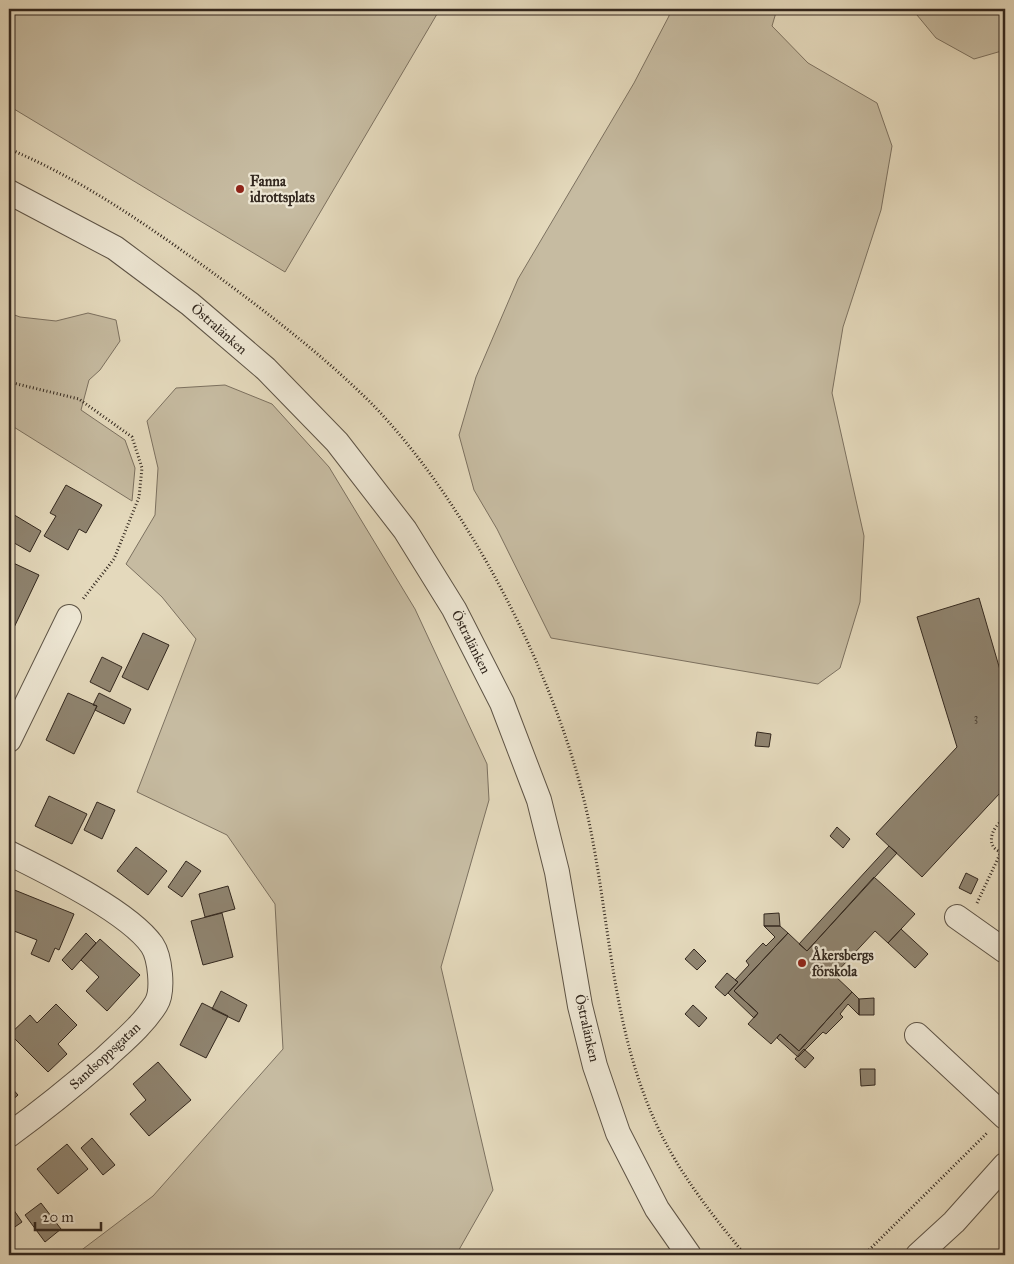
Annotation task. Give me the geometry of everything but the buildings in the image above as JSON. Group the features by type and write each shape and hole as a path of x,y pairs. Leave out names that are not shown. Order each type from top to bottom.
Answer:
{"street":[{"name":"Östralänken","path":"9,192 115,248 190,304 266,369 338,442 405,530 454,609 505,712 539,800 557,872 580,1006 595,1066 618,1133 657,1209 689,1255"},
{"path":"9,740 69,618"},
{"name":"Sandsoppsgatan","path":"9,853 85,893 134,925 153,946 161,964 157,1002 130,1035 56,1101 9,1135"},
{"path":"962,921 1005,951"},
{"path":"917,1035 998,1123"},
{"path":"918,1255 954,1222 1005,1165"}],"path":[{"path":"9,382 78,399 132,437 142,468 139,497 114,559 69,618"},
{"path":"962,921 1003,853 993,845 991,834 995,824 1005,819"},
{"path":"864,1255 914,1208 998,1123"}],"shaded area":[{"name":"Fanna idrottsplats","path":"9,9 440,9 285,272 9,106"},
{"path":"670,9 777,9 772,26 808,63 877,103 892,146 881,210 843,327 832,393 864,536 860,602 840,668 818,684 551,638 497,529 474,490 459,435 476,377 518,279 634,83 669,16"},
{"path":"912,9 1005,9 1005,50 974,59 936,38"},
{"path":"9,313 20,317 56,321 88,313 116,320 120,341 100,370 89,380 81,410 125,440 135,468 132,501 9,424"},
{"path":"225,385 272,404 329,467 415,609 487,764 489,800 441,967 493,1190 456,1255 75,1255 153,1196 283,1049 275,904 227,835 137,792 196,639 162,597 126,564 155,515 158,468 147,421 176,388"}],"place":[{"name":"Fanna idrottsplats","path":"240,189"},
{"name":"Åkersbergs förskola","path":"802,963"}]}
